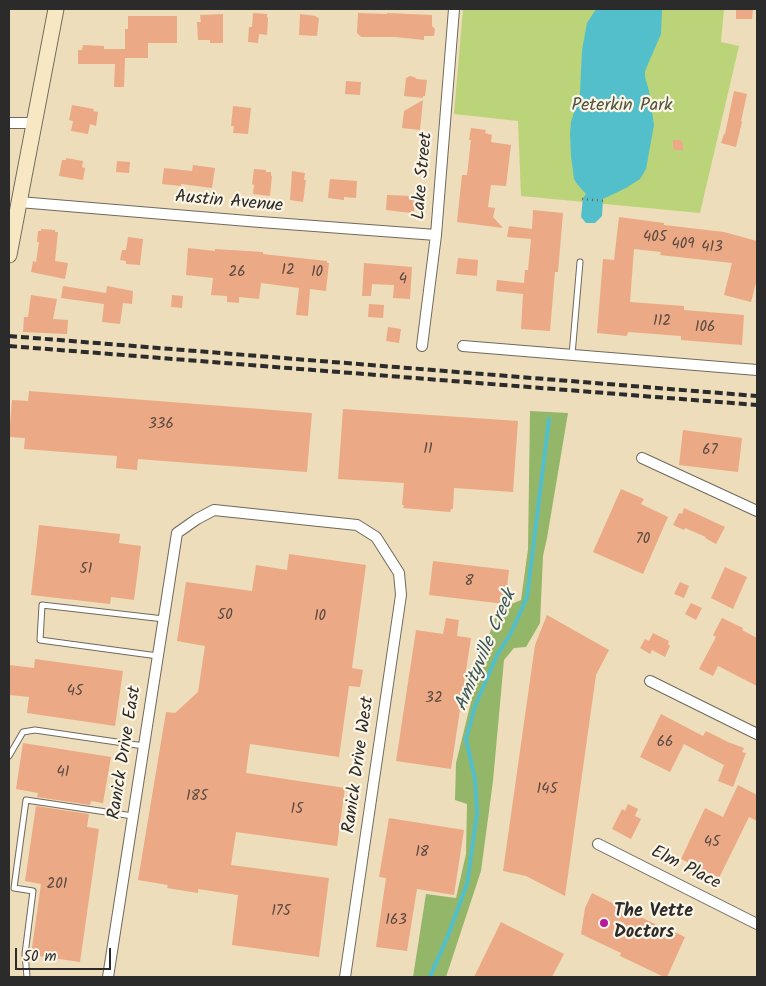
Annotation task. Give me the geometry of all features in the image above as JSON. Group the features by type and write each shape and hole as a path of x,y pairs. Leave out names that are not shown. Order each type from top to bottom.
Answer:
{"main road":[{"path":"9,255 12,219 19,202 56,9"}],"street":[{"name":"Lake Street","path":"422,346 436,235 454,9"},
{"path":"9,123 34,123"},
{"name":"Austin Avenue","path":"19,202 251,222 436,235"},
{"path":"463,346 757,370"},
{"path":"642,458 757,511"},
{"name":"Ranick Drive West","path":"177,533 196,519 214,510 357,525 376,537 399,573 401,595 345,977"},
{"name":"Ranick Drive East","path":"108,977 177,533"},
{"path":"650,681 757,734"},
{"name":"Elm Place","path":"598,844 757,924"}],"lane":[{"path":"572,355 580,262"},
{"path":"158,656 40,640 42,605 164,619"},
{"path":"9,756 23,732 35,730 144,746"},
{"path":"27,977 25,954 33,891 14,888 26,800 133,816"}],"path":[{"path":"582,199 606,201"}],"green space":[{"name":"Peterkin Park","path":"463,9 724,9 721,42 739,46 700,213 521,196 518,121 454,114"},
{"path":"530,411 568,413 543,556 540,623 526,647 514,648 504,660 493,781 481,871 446,977 413,977 426,894 456,898 466,854 467,804 455,800 456,763 484,649 495,618 502,608 521,600 528,549"}],"water":[{"path":"596,9 662,9 661,34 645,71 654,125 646,169 640,179 603,199 602,216 595,223 586,223 581,217 583,198 586,194 574,179 570,133 571,122 580,93 582,50 587,23"}],"building":[{"path":"736,9 753,9 752,19 736,19"},
{"path":"253,13 267,14 268,18 267,35 259,34 258,43 248,42 249,27 252,27"},
{"path":"358,13 432,15 432,26 435,29 434,36 424,36 424,40 395,37 361,37 357,33"},
{"path":"223,14 223,43 210,43 210,40 198,40 197,22 201,22 200,15"},
{"path":"300,14 319,18 317,36 299,35"},
{"path":"128,16 177,16 177,43 148,43 148,58 125,58 124,87 114,87 115,64 78,64 78,50 82,50 83,45 104,46 104,49 125,49 125,29 128,29"},
{"path":"410,76 427,80 425,96 423,98 404,96 406,78"},
{"path":"346,81 361,82 360,95 345,94"},
{"path":"734,91 747,94 736,147 721,143 725,134"},
{"path":"423,100 420,130 402,128 404,111"},
{"path":"72,105 94,109 93,111 98,112 96,126 90,124 88,134 71,131 73,121 69,120"},
{"path":"233,106 251,108 248,134 233,133 234,126 231,126"},
{"path":"471,128 486,130 485,133 492,135 491,142 511,145 506,186 491,185 488,207 495,208 493,217 503,228 457,222 462,175 467,175"},
{"path":"673,140 681,140 683,150 675,150"},
{"path":"66,158 83,161 82,167 85,168 83,180 59,176 62,160 66,160"},
{"path":"117,161 130,162 129,173 116,172"},
{"path":"193,165 215,168 212,188 181,184 181,186 162,184 164,168 192,171"},
{"path":"254,169 271,172 270,196 253,194"},
{"path":"292,171 305,173 303,202 290,200"},
{"path":"330,179 357,181 356,198 344,197 344,200 328,198"},
{"path":"387,195 412,196 412,198 415,198 414,211 411,211 411,213 386,210"},
{"path":"533,210 563,213 550,331 521,329 523,294 496,291 497,280 524,283 525,270 528,270 531,239 507,237 509,226 532,229"},
{"path":"619,217 664,223 664,225 724,232 757,241 757,279 751,302 724,295 732,263 660,255 661,252 634,249 630,302 684,306 684,310 744,315 742,345 681,340 681,336 628,332 627,336 597,333 603,259 614,260"},
{"path":"41,229 58,232 55,261 68,263 65,279 31,272 33,261 36,262 39,242 37,242 38,231 41,231"},
{"path":"128,237 143,239 140,265 126,264 126,261 120,260 122,250 126,250"},
{"path":"188,248 215,251 215,249 263,252 263,254 327,261 329,263 326,291 310,289 308,316 296,315 299,288 261,283 259,299 239,297 239,303 227,302 227,296 211,295 213,278 186,275"},
{"path":"458,258 478,260 477,276 456,274"},
{"path":"364,263 412,267 410,299 393,298 394,285 372,284 371,296 362,296"},
{"path":"63,286 106,293 107,286 133,291 132,304 123,303 120,324 102,322 104,304 61,298"},
{"path":"31,295 57,299 53,319 68,320 67,334 23,332 24,317 28,317"},
{"path":"172,295 183,296 182,308 171,307"},
{"path":"369,304 384,305 383,318 368,317"},
{"path":"388,327 401,329 399,343 386,341"},
{"path":"29,391 312,413 307,472 138,459 137,470 116,468 117,456 24,449 25,438 9,437 12,400 28,401"},
{"path":"343,409 518,421 513,492 454,488 453,509 450,512 403,508 404,483 338,479"},
{"path":"683,430 742,438 738,472 679,465"},
{"path":"621,489 644,499 641,504 668,517 643,574 593,552"},
{"path":"684,508 725,527 716,544 706,537 673,525 679,513 682,514"},
{"path":"39,525 120,534 119,543 141,546 134,600 111,597 110,604 31,595"},
{"path":"289,554 366,565 352,668 363,670 360,687 349,686 339,757 250,744 246,773 345,788 337,846 236,832 231,865 329,878 319,957 232,945 238,895 198,889 198,893 167,888 168,885 138,880 166,712 175,713 198,692 205,646 177,641 186,582 252,591 256,565 287,570"},
{"path":"433,561 509,570 505,604 429,595"},
{"path":"725,567 747,577 733,609 711,598"},
{"path":"680,582 689,586 684,598 674,594"},
{"path":"691,603 702,608 696,620 685,614"},
{"path":"547,615 609,650 596,675 565,896 526,876 503,871 535,645"},
{"path":"446,618 459,620 457,636 471,638 451,769 396,761 416,630 443,634"},
{"path":"722,618 743,628 742,630 757,638 757,686 718,666 713,676 699,669 716,637 713,635"},
{"path":"653,633 669,641 668,644 670,646 665,657 652,650 650,654 640,648 645,639 649,641"},
{"path":"35,659 123,671 115,726 27,713 29,697 9,695 9,665 34,668"},
{"path":"661,714 703,736 706,731 744,748 742,752 746,753 733,787 718,781 724,765 684,744 670,772 640,757"},
{"path":"23,743 111,757 103,803 91,801 90,805 37,797 38,793 16,789"},
{"path":"738,785 757,795 757,821 749,817 719,878 681,859 705,808 723,817"},
{"path":"628,804 638,809 635,816 641,819 631,839 612,829 622,809 625,811"},
{"path":"36,806 89,814 87,827 99,829 80,962 31,955 41,884 25,881"},
{"path":"389,818 464,830 454,895 417,889 407,951 376,947 386,878 379,877"},
{"path":"592,893 685,937 667,977 620,956 621,953 581,934 585,908"},
{"path":"501,922 564,954 552,977 474,977"}],"waterway":[{"name":"Amityville Creek","path":"430,977 467,884 477,814 475,779 466,739 475,706 497,655 511,633 527,597 549,419"}],"railway":[{"path":"9,336 757,396"},
{"path":"9,346 757,405"}],"place":[{"name":"The Vette Doctors","path":"604,923"}]}
